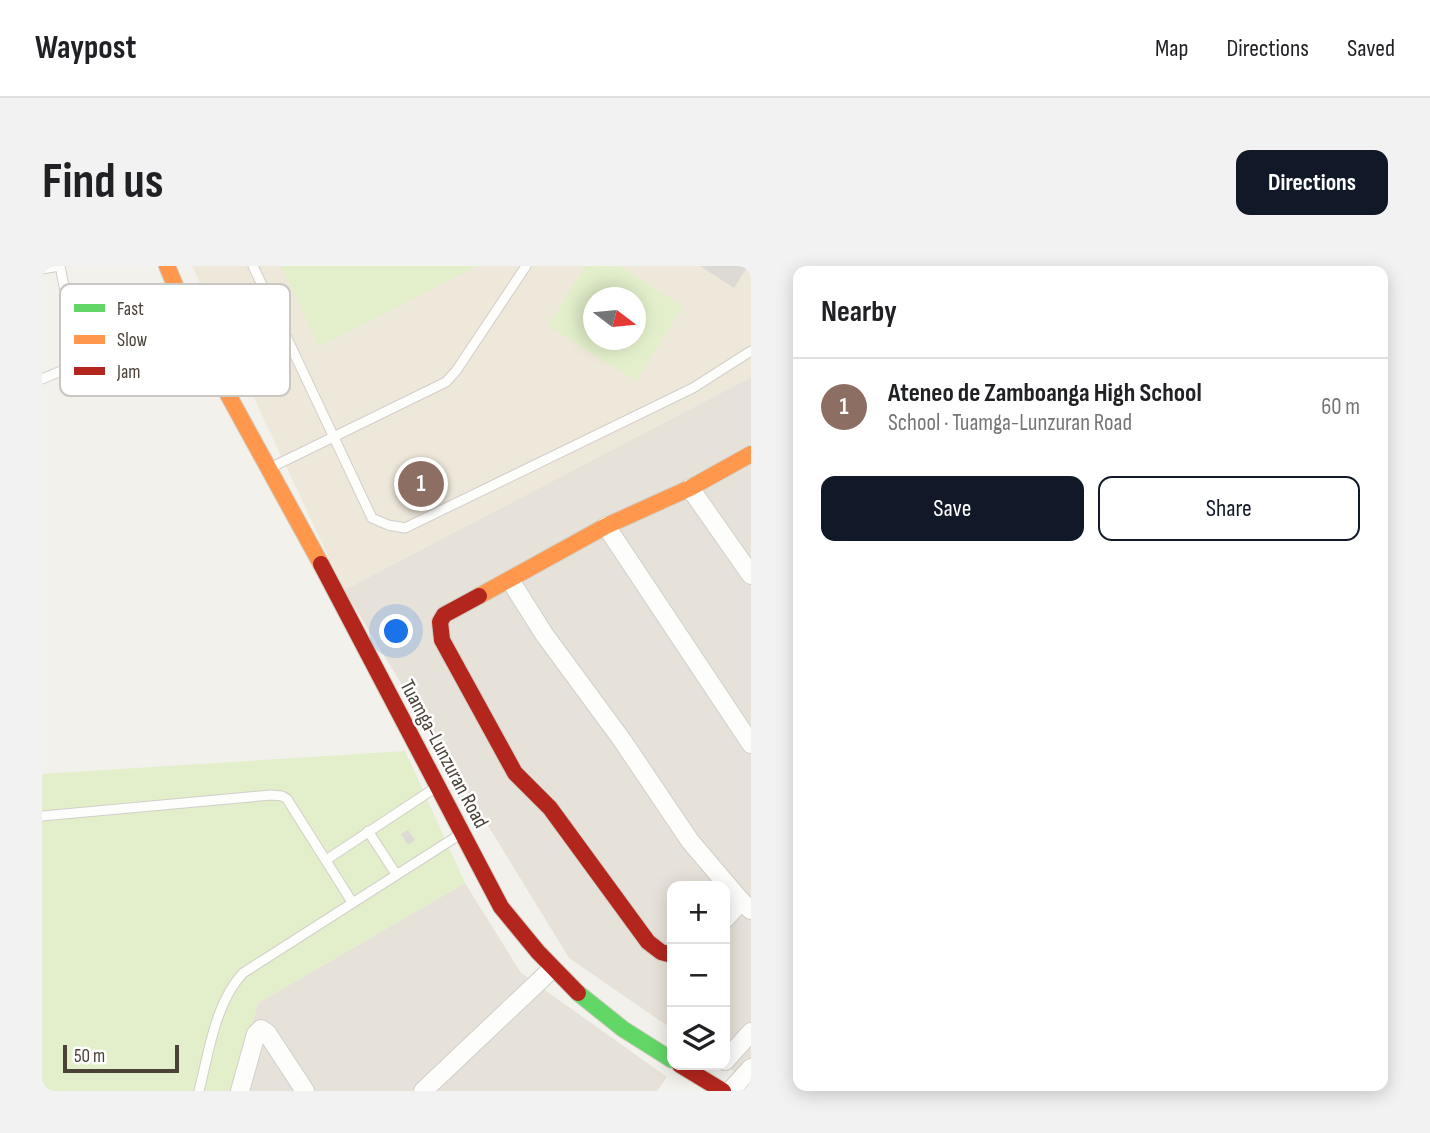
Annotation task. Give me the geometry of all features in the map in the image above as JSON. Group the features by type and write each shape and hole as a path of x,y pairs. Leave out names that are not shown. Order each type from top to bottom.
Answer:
{"street":[{"name":"Tuamga-Lunzuran Road","path":"167,266 174,284"},
{"name":"Tuamga-Lunzuran Road","path":"228,396 270,468 501,907 527,943 552,970 610,1021 667,1057"},
{"path":"667,954 648,942 550,808 515,773 442,640 440,622 444,615 606,526 690,488 751,454"},
{"path":"690,488 751,575"},
{"path":"606,526 751,744"},
{"path":"510,580 544,634 622,740 690,841 746,905 730,916"},
{"path":"423,1091 552,970"},
{"path":"240,1091 256,1034 261,1029 267,1033 305,1091"},
{"path":"730,1055 751,1032"},
{"path":"730,1091 751,1068"},
{"path":"689,1070 723,1091"},
{"path":"708,1080 717,1070"}],"lane":[{"path":"42,269 59,266 63,284"},
{"path":"253,266 262,284"},
{"path":"270,468 446,382 526,266"},
{"path":"290,344 372,517 388,525 405,528 693,388 751,351"},
{"path":"42,379 60,371"},
{"path":"326,860 436,787"},
{"path":"42,816 278,795 287,799 352,902"},
{"path":"368,831 396,874"},
{"path":"198,1091 222,1009 231,987 243,973 463,832"}],"shaded area":[{"path":"192,266 751,266 751,377 344,590 253,396 290,396 290,284 200,284"},
{"path":"751,377 751,1083 730,1068 730,881 667,881 667,1026 569,958 344,590"},
{"path":"465,883 521,973 667,1077 657,1091 234,1091 258,1003"}],"green space":[{"path":"281,266 477,266 319,346"},
{"path":"585,266 619,266 683,306 636,381 586,350 646,350 646,287 583,287 583,348 548,326"},
{"path":"405,751 465,883 258,1003 234,1091 42,1091 42,774"}],"building":[{"path":"700,266 748,266 734,288"},
{"path":"408,830 415,840 408,845 401,834"}],"traffic: fast":[{"path":"578,993 623,1029 667,1057"}],"traffic: slow":[{"path":"167,266 174,284"},
{"path":"229,396 321,564"},
{"path":"479,596 606,526 690,488 751,454"}],"traffic: jam":[{"path":"321,564 501,907 538,952 578,993"},
{"path":"479,596 444,615 440,622 442,640 515,773 550,808 648,942 667,954"},
{"path":"688,1070 723,1091"}],"place":[{"name":"Ateneo de Zamboanga High School","path":"421,484"}]}
